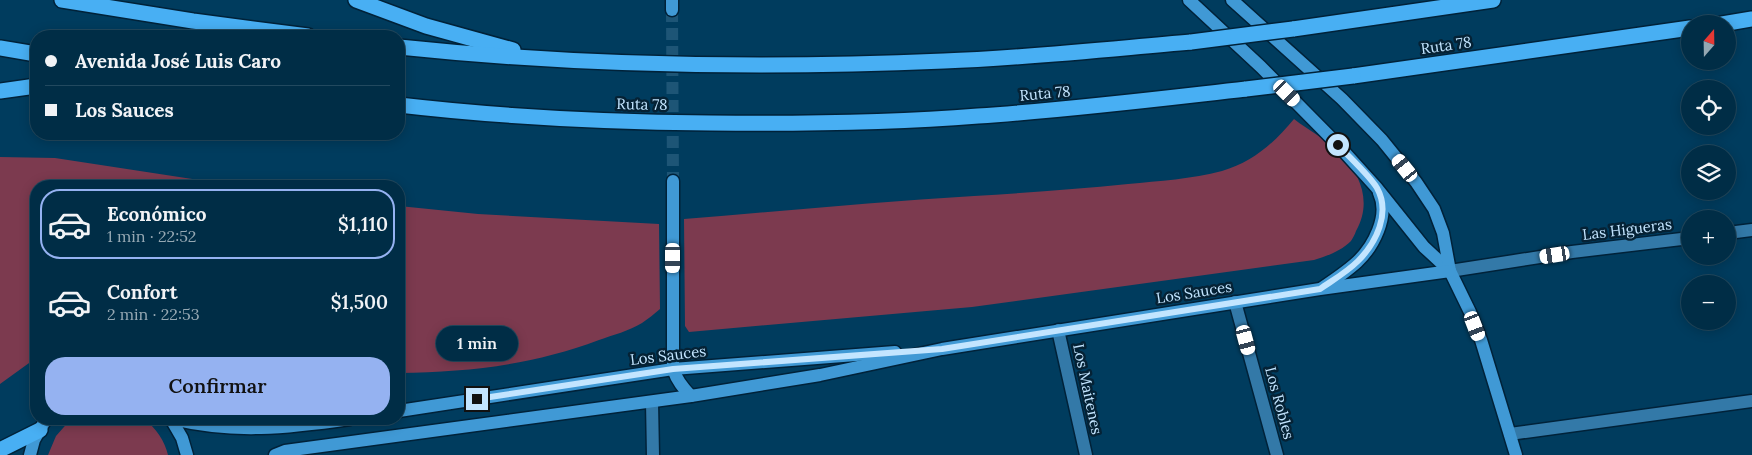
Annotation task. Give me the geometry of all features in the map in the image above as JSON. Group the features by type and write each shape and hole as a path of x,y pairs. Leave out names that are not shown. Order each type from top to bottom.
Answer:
{"highway":[{"path":"62,0 193,22 259,30"},
{"path":"356,0 451,33 561,61"},
{"path":"405,48 561,61 754,65 946,61 1191,42 1493,0"},
{"path":"1736,22 1752,20"},
{"name":"Ruta 78","path":"405,106 532,118 622,121 791,124 977,116 1064,110 1353,76 1681,29"},
{"path":"0,48 30,53"},
{"path":"0,91 30,87"},
{"path":"0,450 41,425"}],"main road":[{"path":"1189,0 1261,67 1338,145 1376,187 1424,247 1450,272"},
{"path":"1232,0 1342,99 1388,147 1416,182 1434,209 1443,234 1450,272 1481,340 1516,455"},
{"path":"673,181 673,369 680,386 691,396"},
{"path":"1320,289 1358,261 1376,236 1382,222 1383,209 1382,197 1376,187"},
{"name":"Los Sauces","path":"275,455 285,451 691,396 820,375 942,349 1058,330 1320,289 1450,272"},
{"name":"Los Sauces","path":"405,410 673,369 942,349"},
{"path":"30,455 34,440 42,425"},
{"path":"175,425 182,438 187,455"},
{"path":"203,425 234,429 299,425"}],"street":[{"path":"1736,232 1752,230"},
{"name":"Las Higueras","path":"1450,272 1572,252 1681,239"},
{"name":"Los Robles","path":"1235,302 1277,455"},
{"name":"Los Maitenes","path":"1058,330 1086,455"},
{"path":"1510,434 1752,401"},
{"path":"652,402 653,455"}],"shaded area":[{"path":"1294,119 1325,140 1341,154 1354,171 1362,190 1364,200 1361,221 1352,240 1329,255 1314,260 972,307 689,332 685,326 684,219 1071,189 1199,176 1222,171 1253,157 1271,144"},
{"path":"0,157 55,158 199,180 30,180 30,362 0,384"},
{"path":"405,207 478,214 659,224 660,309 642,323 621,333 549,356 500,366 451,371 405,373"},
{"path":"66,425 150,425 159,435 168,455 48,455 56,436"}],"tunnel":[{"path":"672,10 673,181"}],"route":[{"path":"477,399 673,369 942,349 1320,289 1358,261 1376,236 1382,222 1382,197 1376,187 1338,145"}]}
